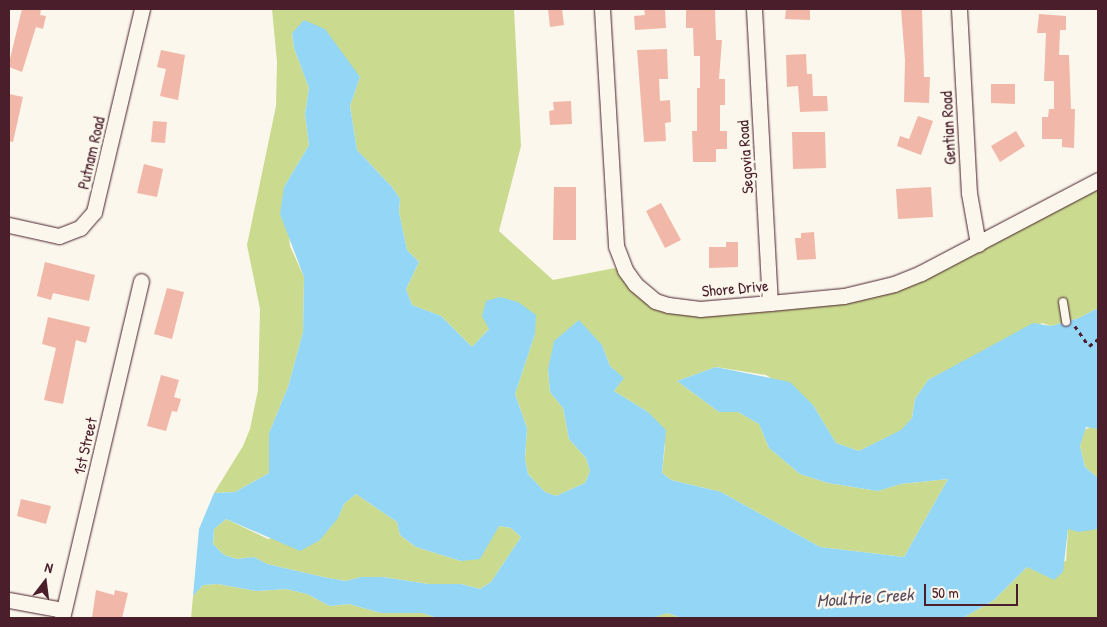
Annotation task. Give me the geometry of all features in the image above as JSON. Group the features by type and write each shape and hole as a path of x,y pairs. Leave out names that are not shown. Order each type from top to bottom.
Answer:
{"street":[{"name":"Putnam Road","path":"9,225 59,236 80,228 94,212 142,9"},
{"name":"Shore Drive","path":"602,9 615,237 625,270 641,290 668,305 700,309 770,303 844,296 894,284 978,244 1098,180"},
{"name":"Segovia Road","path":"754,9 770,303"},
{"name":"Gentian Road","path":"959,9 969,193 978,244"},
{"name":"1st Street","path":"63,614 141,281"},
{"path":"9,600 63,614"}],"lane":[{"path":"1063,302 1066,322"}],"path":[{"path":"1074,324 1089,346 1098,339"}],"green space":[{"path":"272,9 514,9 521,146 499,231 553,280 615,268 638,296 666,310 888,293 1098,186 1098,308 1079,318 1051,326 1042,323 928,380 915,399 912,418 901,431 859,451 836,443 813,405 766,375 716,367 677,381 719,412 738,412 759,424 769,448 800,474 828,483 878,491 901,484 948,479 904,557 820,547 721,492 671,480 662,473 665,445 648,412 614,391 623,378 610,366 602,345 548,369 550,392 563,408 569,439 586,458 590,471 585,483 556,496 545,492 528,474 525,459 527,428 515,394 535,334 489,329 472,347 441,316 412,305 406,289 419,262 407,250 399,212 400,199 392,187 357,150 350,106 360,77 304,21 292,34 294,48 309,88 305,114 309,145 284,187 290,246 304,277 303,332 288,387 269,433 269,473 235,492 214,493 243,446 250,429 258,390 260,309 247,245 276,106 277,62"},
{"path":"1093,426 1098,429 1098,478 1085,467 1080,446 1084,430"},
{"path":"356,494 397,522 400,535 416,547 461,561 489,540 499,526 511,528 521,537 491,582 480,589 461,584 428,584 383,577 361,577 346,581 267,564 254,557 237,559 224,555 213,544 214,529 226,519 268,539 338,518 344,504"},
{"path":"1068,529 1098,529 1098,618 963,618 994,600 1027,567 1066,561"},
{"path":"218,584 256,591 286,589 307,594 330,606 349,604 381,613 422,613 437,618 191,618 193,596 203,585"},
{"path":"667,613 682,618 652,618 659,615"}],"water":[{"name":"Moultrie Creek","path":"304,20 325,29 360,77 350,106 357,150 392,187 400,199 399,212 407,250 419,262 406,289 412,305 441,316 472,347 489,329 482,316 486,301 500,297 518,302 536,315 535,334 515,394 527,428 525,459 528,474 545,492 556,496 585,483 590,471 586,458 569,439 563,408 550,392 548,369 554,341 579,320 602,345 610,366 624,378 614,391 648,412 666,430 662,473 671,480 721,492 820,547 904,557 948,479 901,484 878,491 828,483 800,474 769,448 759,424 738,412 719,412 677,381 716,367 790,382 813,405 836,443 859,451 901,430 912,418 915,399 928,380 1033,323 1051,326 1079,318 1098,308 1098,429 1086,427 1080,446 1085,467 1098,478 1098,529 1079,532 1068,529 1063,572 1054,580 1027,567 994,600 963,618 682,618 667,613 652,618 437,618 422,613 381,613 349,604 330,606 307,594 286,589 256,591 218,584 203,585 193,596 199,529 214,493 235,492 269,473 269,433 288,387 303,332 304,277 280,214 284,187 309,145 305,114 309,88 294,48 292,33","holes":["356,494 397,522 400,535 416,547 461,561 480,559 499,526 511,528 521,537 491,582 480,589 461,584 428,584 383,577 361,577 346,581 267,564 254,557 237,559 224,555 213,544 214,529 226,519 300,551 320,540 338,518 344,504"]}],"building":[{"path":"22,9 41,9 40,15 46,16 43,29 36,27 22,72 9,67 9,63"},
{"path":"548,9 562,9 564,25 550,27"},
{"path":"644,9 665,9 666,28 635,30 634,16 645,15"},
{"path":"686,9 715,9 716,40 722,40 719,79 725,79 725,105 720,105 720,131 727,131 727,149 716,149 716,162 693,162 692,131 697,131 697,88 700,88 700,56 694,56 693,28 686,28"},
{"path":"786,9 810,9 810,20 785,19"},
{"path":"901,9 922,9 924,77 930,77 929,103 904,102 905,60"},
{"path":"1039,14 1066,16 1066,30 1060,30 1059,55 1069,55 1071,109 1075,109 1074,148 1062,147 1062,139 1042,139 1042,117 1048,117 1049,109 1054,109 1054,81 1044,81 1046,33 1037,33"},
{"path":"667,49 668,79 659,79 660,101 670,100 671,122 665,123 666,141 644,142 637,50"},
{"path":"161,50 185,55 178,100 160,96 166,69 157,67"},
{"path":"806,54 807,74 812,74 813,96 827,96 828,111 800,112 798,86 787,87 786,55"},
{"path":"991,84 1015,84 1015,104 991,103"},
{"path":"9,94 23,97 13,142 9,141"},
{"path":"571,101 572,124 550,125 549,111 554,110 553,102"},
{"path":"918,116 933,121 921,155 897,146 900,136 909,139"},
{"path":"153,121 167,122 165,143 151,142"},
{"path":"1016,131 1025,146 1000,162 991,146"},
{"path":"792,132 825,132 826,168 793,169"},
{"path":"144,164 163,169 157,197 137,193"},
{"path":"554,187 576,187 576,240 553,240"},
{"path":"931,187 933,217 898,219 896,189"},
{"path":"661,203 681,240 665,248 646,211"},
{"path":"814,232 816,259 797,260 795,238 801,238 801,233"},
{"path":"726,242 738,242 738,267 709,268 709,247 726,247"},
{"path":"45,262 95,275 89,301 53,293 51,300 37,296"},
{"path":"167,288 184,292 172,339 154,334"},
{"path":"48,317 90,327 86,343 76,340 63,404 44,400 56,348 42,344"},
{"path":"161,375 179,380 174,397 181,399 177,412 172,411 166,431 147,426"},
{"path":"21,499 51,506 46,524 17,516"},
{"path":"96,590 114,595 115,590 128,593 122,618 92,618"}]}
